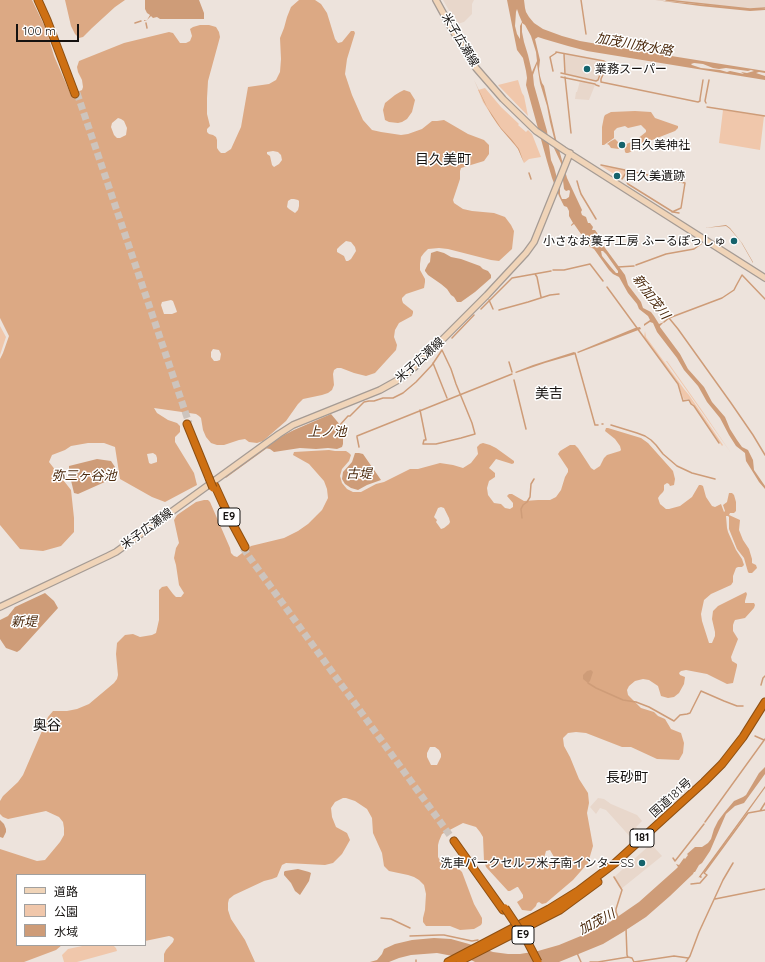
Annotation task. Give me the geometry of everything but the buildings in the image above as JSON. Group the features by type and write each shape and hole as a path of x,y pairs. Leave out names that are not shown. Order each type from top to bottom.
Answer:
{"highway":[{"path":"39,0 50,19 76,94"},
{"name":"E9","path":"188,424 214,487 244,547"},
{"name":"国道181号","path":"491,942 578,891 615,863 722,764 743,737 765,702"},
{"name":"国道181号","path":"453,961 560,910 583,894 609,873 718,775 744,743 765,711"},
{"name":"E9","path":"455,841 527,941 539,962"},
{"name":"E9","path":"504,909 535,962"}],"main road":[{"name":"米子広瀬線","path":"0,607 116,552 293,425 372,394 398,380 417,365 455,328 526,253 534,242 570,154 536,131 502,99 476,68 436,0"},
{"path":"570,154 765,278"}],"shaded area":[{"path":"0,0 32,0 46,29 54,56 71,95 82,90 83,87 77,67 79,61 124,43 169,32 173,33 180,43 186,43 190,41 192,36 190,29 193,27 209,25 216,27 220,37 208,81 207,114 210,126 207,129 207,132 216,137 217,148 221,153 225,153 231,149 241,127 248,87 269,84 276,80 280,72 280,38 291,7 299,0 315,0 321,4 327,13 335,39 338,43 342,42 351,31 354,31 355,33 347,59 345,74 363,120 372,130 401,135 422,129 432,121 444,120 468,134 484,140 489,145 489,154 484,161 461,168 460,179 453,200 454,203 463,209 494,213 505,217 514,231 512,249 499,261 448,249 428,249 421,257 420,264 420,270 425,279 424,288 406,294 402,298 403,303 413,311 413,313 412,316 399,323 395,330 394,337 397,345 396,350 375,373 366,376 341,368 334,370 334,385 332,390 322,395 303,399 286,421 263,441 257,443 249,442 245,439 224,445 217,445 211,443 206,437 201,418 196,414 154,408 157,413 180,426 180,432 175,437 175,442 194,473 197,485 165,502 152,497 120,479 115,447 104,443 88,443 71,446 52,455 49,462 71,490 74,532 61,546 43,551 20,549 0,525 0,359 9,336 0,318","holes":["118,118 124,121 127,128 126,135 117,138 111,127 112,123","267,152 278,152 281,155 282,160 274,167 270,156","291,199 299,201 298,210 295,213 287,207 288,201","346,241 351,242 356,251 351,259 346,261 344,256 337,252 337,249","171,300 173,301 177,312 172,314 164,314 161,305 162,302","213,349 219,350 221,354 220,360 214,361 211,357 211,352","153,453 156,455 157,462 151,464 149,463 147,454"]},
{"path":"65,0 125,0 115,7 83,37 79,38 71,26"},
{"path":"443,0 474,0 472,4 472,14 464,22 457,24"},
{"path":"662,0 765,0 765,10 731,8"},
{"path":"564,54 604,61 605,63 597,80 565,74"},
{"path":"580,81 595,84 589,100 575,99"},
{"path":"404,90 410,92 415,100 412,112 407,119 402,122 389,122 385,120 383,110 385,103"},
{"path":"611,112 651,112 655,118 678,126 678,128 675,131 652,140 647,143 645,147 626,153 624,145 636,140 646,132 646,130 641,125 628,128 625,126 617,128 614,131 614,138 602,145 602,127 605,115"},
{"path":"615,139 618,142 619,149 611,148 607,144"},
{"path":"606,428 641,438 648,443 673,471 675,479 674,485 670,486 667,483 664,485 664,490 658,498 660,504 666,509 680,506 692,497 699,485 703,486 706,497 712,506 715,507 721,504 724,512 723,505 727,502 729,493 734,495 736,511 734,513 730,513 729,515 740,520 739,530 749,549 752,563 756,565 757,568 752,573 748,572 744,558 737,549 729,529 729,517 726,516 728,532 744,565 736,568 731,585 711,594 704,600 701,614 709,643 712,643 715,636 712,619 713,611 718,606 746,592 745,603 754,603 755,605 745,618 735,620 733,625 733,631 738,639 731,657 732,661 737,664 733,683 727,684 707,674 686,670 679,673 685,677 684,684 679,693 674,697 668,698 661,696 658,686 649,680 643,679 635,681 627,690 628,695 641,708 654,712 658,716 665,719 671,729 681,733 684,743 683,753 679,760 657,759 631,747 622,747 586,733 568,733 563,738 564,746 579,779 588,793 589,803 587,813 593,846 588,863 573,880 546,903 537,903 531,911 522,910 517,902 523,898 523,895 518,887 508,891 486,867 484,861 483,837 476,827 463,823 442,834 438,845 438,857 441,862 447,866 459,869 462,872 474,904 482,918 482,923 474,929 460,930 450,926 426,926 423,922 426,894 424,885 414,877 389,871 384,866 382,853 373,833 372,818 367,809 355,801 343,798 335,802 331,808 332,817 336,827 347,833 350,840 342,854 333,863 325,865 286,863 282,865 277,877 264,881 234,895 229,899 228,910 231,919 245,940 255,962 164,962 164,954 174,939 169,936 146,941 146,874 16,874 16,946 61,946 56,950 24,962 0,962 0,849 37,861 45,860 60,842 64,835 64,828 63,822 59,817 46,811 8,819 3,817 0,814 0,801 23,775 48,717 53,711 67,711 89,704 114,683 118,675 116,654 117,643 125,635 133,634 140,637 156,633 159,620 159,590 162,587 167,586 176,597 181,597 184,593 179,585 174,558 176,548 179,543 174,520 177,515 196,502 208,500 231,553 237,557 251,546 284,538 298,531 308,524 322,510 328,498 324,481 309,464 293,455 294,452 329,450 346,451 351,455 349,461 342,469 340,476 342,483 347,489 353,492 361,492 410,469 418,469 440,463 463,468 471,463 478,454 477,447 483,443 496,448 514,461 512,464 496,459 489,468 495,473 495,477 489,481 487,488 488,495 494,503 501,504 505,508 510,509 513,507 513,503 507,496 509,494 512,494 524,501 550,500 556,497 561,490 568,472 568,469 558,454 560,451 570,445 575,445 594,470 600,466 607,455 621,450 615,439 605,431","holes":["438,508 444,508 450,522 441,529 434,517","430,747 435,747 441,754 437,765 431,765 427,757","550,850 554,857 553,862 548,863 544,858 546,851"]},
{"path":"598,798 604,799 611,804 637,815 642,821 636,827 641,832 633,840 606,810 600,808 596,814 590,807"},
{"name":"洗車パークセルフ米子南インターSS","path":"651,844 662,856 621,889 614,877"}],"green space":[{"path":"518,80 524,96 528,116 498,85"},
{"path":"485,88 501,107 519,124 518,125 526,132 528,130 532,134 541,157 529,159 524,163 518,149 497,124 483,102 478,90"},
{"path":"723,110 764,116 760,150 719,143"},
{"path":"601,166 625,170 626,173 622,179"},
{"path":"0,326 6,337 0,355"},
{"path":"645,331 646,337 689,395 723,445 722,446 694,406 691,404 689,399 684,400 678,383 644,338"},
{"path":"666,361 701,409 731,453"},
{"path":"82,946 114,946 117,951 77,962 64,962 62,955 68,949"}],"water":[{"path":"145,0 199,0 204,13 204,19 160,19 157,17 153,18 151,16 147,20 150,15 145,9"},
{"path":"507,0 524,0 526,12 534,23 543,29 580,41 765,71 765,73 756,73 765,76 765,80 587,51 538,37 535,39 540,60 540,76 544,86 556,139 567,178 582,210 582,215 586,217 588,223 590,223 593,227 592,230 595,230 600,237 600,241 625,275 628,285 641,302 643,308 651,312 659,324 664,322 660,327 680,354 688,369 704,387 712,402 725,417 730,429 742,447 748,450 753,460 754,470 765,486 765,489 746,461 745,453 736,446 720,418 657,332 653,323 650,322 644,326 644,324 650,320 648,316 639,309 619,277 609,270 574,224 571,226 573,223 569,216 569,211 567,207 564,206 552,178 526,85 527,78 523,58 517,50","holes":["517,9 522,22 520,26 520,39 515,26","522,23 525,25 531,36 536,52 537,61 532,72 522,32","537,64 540,83 554,138 554,148 561,163 564,189 566,191 570,191 569,197 566,199 562,199 560,194 560,189 551,160 547,131 534,85 533,75","691,64 703,64 719,69 726,68 754,71 747,73 741,72 744,74 701,68","601,251 606,254 618,271 618,273 616,273 602,256"]},
{"path":"655,0 750,9 765,9 765,10 750,11"},
{"path":"474,80 487,107 501,128 519,149 524,163 518,149 501,129 492,116 484,102"},
{"path":"726,225 742,243 753,263 741,242 726,226 705,228"},
{"path":"437,251 480,266 488,271 491,278 461,302 457,302 447,289 425,271 430,262 431,253"},
{"path":"640,327 641,329 578,353 577,352 635,328"},
{"path":"574,352 576,354 516,373 515,372 533,365"},
{"name":"上ノ池","path":"331,414 341,426 343,437 342,447 337,449 300,448 274,452 265,448 284,435"},
{"name":"古堤","path":"355,453 363,454 381,480 358,490 345,484 342,479 343,472 352,462"},
{"name":"弥三ヶ谷池","path":"97,459 111,461 115,467 116,477 78,494 74,493 69,466"},
{"name":"新堤","path":"45,593 54,601 58,608 20,650 17,652 6,648 0,639 0,620 8,616 15,607"},
{"path":"591,670 593,672 588,683 583,679 583,675 587,671"},
{"path":"765,767 765,774 744,803 735,806 726,814 710,851 695,872 646,917 603,944 559,962 475,962 437,953 411,955 389,962 370,962 377,960 384,949 395,944 412,940 434,938 451,939 493,952 520,954 559,945 588,933 610,922 639,902 676,869 678,867 676,864 679,865 688,855 687,854 695,847 702,847 708,843 718,821 724,813 734,801 746,795 759,773"},
{"path":"765,786 701,876 702,877 698,878"},
{"path":"0,820 6,829 3,838 0,837"},
{"path":"298,869 311,873 309,881 300,895 295,891 291,883 284,875 285,871"}],"waterway":[{"path":"581,0 586,34"},
{"path":"666,0 750,9 765,8"},
{"path":"135,23 141,21"},
{"path":"146,23 147,28"},
{"path":"553,71 550,57 556,52 605,62"},
{"path":"564,54 565,74"},
{"path":"561,73 596,81 598,80 602,69"},
{"path":"605,70 601,82 698,102 700,101 703,80"},
{"path":"561,77 599,86"},
{"path":"565,77 571,133"},
{"path":"706,103 705,101 709,80"},
{"path":"707,107 765,116"},
{"path":"601,165 625,170 626,173 622,179"},
{"path":"672,212 681,208 685,183 634,172 631,173 626,181 628,184 673,212 679,213"},
{"path":"529,173 531,179"},
{"path":"577,181 581,194 596,219"},
{"path":"636,265 666,254 694,249 701,244"},
{"path":"553,270 564,270 590,264 603,281"},
{"path":"618,267 634,266"},
{"path":"481,309 512,278 551,271"},
{"path":"535,274 541,297"},
{"name":"新加茂川","path":"664,322 669,318 722,298 734,290 742,275 765,299"},
{"path":"607,287 678,384 683,401 689,400 719,443"},
{"path":"499,310 550,295 559,294"},
{"path":"489,300 493,309"},
{"path":"452,338 474,315"},
{"name":"新加茂川","path":"669,318 731,403 765,455"},
{"path":"420,410 426,440 424,440 423,444 436,444 475,434 451,369 442,350"},
{"path":"339,426 364,402 383,398 393,398 403,393 432,365 442,350"},
{"path":"575,354 595,425 598,425"},
{"path":"509,362 512,372"},
{"path":"433,363 447,398"},
{"path":"359,447 357,436 512,374"},
{"path":"514,380 526,429"},
{"path":"611,425 645,436 677,466 692,473 715,479"},
{"path":"226,477 266,448"},
{"path":"522,518 521,509 530,497 531,484 534,479"},
{"path":"761,685 765,676"},
{"path":"588,683 623,700 636,702 649,707 674,721 680,715 690,713 701,691 737,706 743,706"},
{"path":"755,736 764,740"},
{"path":"705,822 765,739"},
{"path":"760,811 765,803"},
{"path":"691,884 700,883 707,875 704,873 748,813 765,810"},
{"path":"673,858 675,861 704,824"},
{"path":"686,962 723,880 733,863"},
{"name":"加茂川","path":"614,877 622,890 616,909 618,917"},
{"path":"715,899 765,889"},
{"path":"381,918 391,919 410,928"},
{"path":"626,928 627,955 628,957 632,958 634,962 674,956 688,958"},
{"path":"410,936 444,935 472,941 478,940"},
{"path":"577,953 581,962"},
{"path":"590,962 628,957"}],"tunnel":[{"path":"77,93 189,423"},
{"path":"243,548 454,841"}],"place":[{"name":"業務スーパー","path":"587,69"},
{"name":"目久美神社","path":"622,145"},
{"name":"目久美遺跡","path":"617,176"},
{"name":"小さなお菓子工房 ふーるぽっしゅ","path":"734,241"},
{"name":"洗車パークセルフ米子南インターSS","path":"642,863"}],"district":[{"name":"目久美町","path":"443,160"},
{"name":"美吉","path":"549,394"},
{"name":"奥谷","path":"47,726"},
{"name":"長砂町","path":"627,778"}],"water label":[{"name":"加茂川放水路","path":"634,45"}]}
